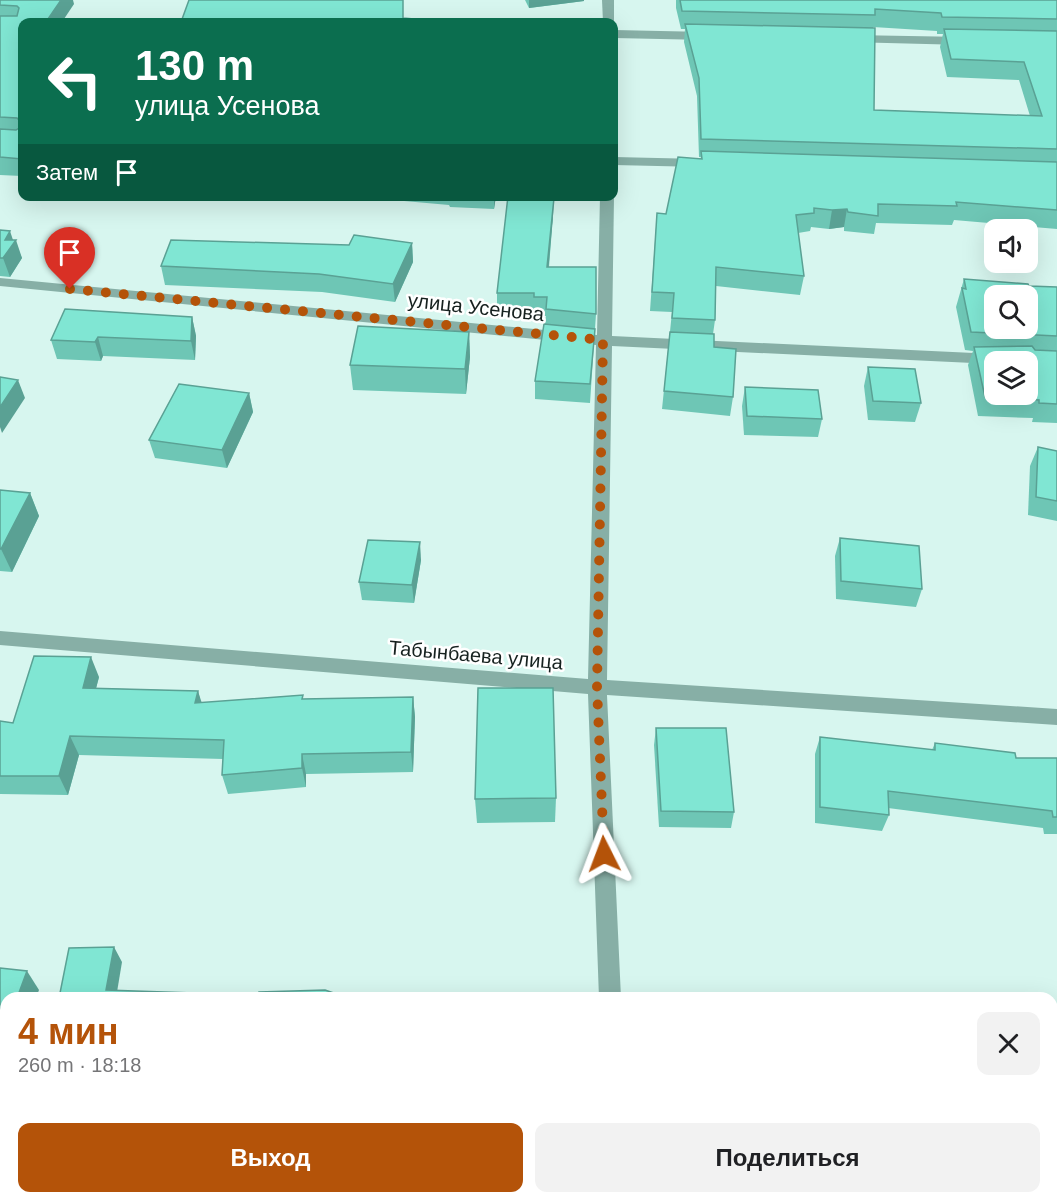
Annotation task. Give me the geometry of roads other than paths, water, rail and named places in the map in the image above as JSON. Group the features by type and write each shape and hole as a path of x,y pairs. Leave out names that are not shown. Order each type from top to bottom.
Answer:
{"street":[{"path":"608,0 609,18"},
{"path":"618,34 721,36"},
{"path":"841,38 973,41"},
{"path":"618,161 709,164"},
{"path":"607,201 597,687 610,992"},
{"name":"улица Усенова","path":"0,282 603,340 984,359"},
{"name":"Табынбаева улица","path":"0,638 597,687 1057,717"}]}
